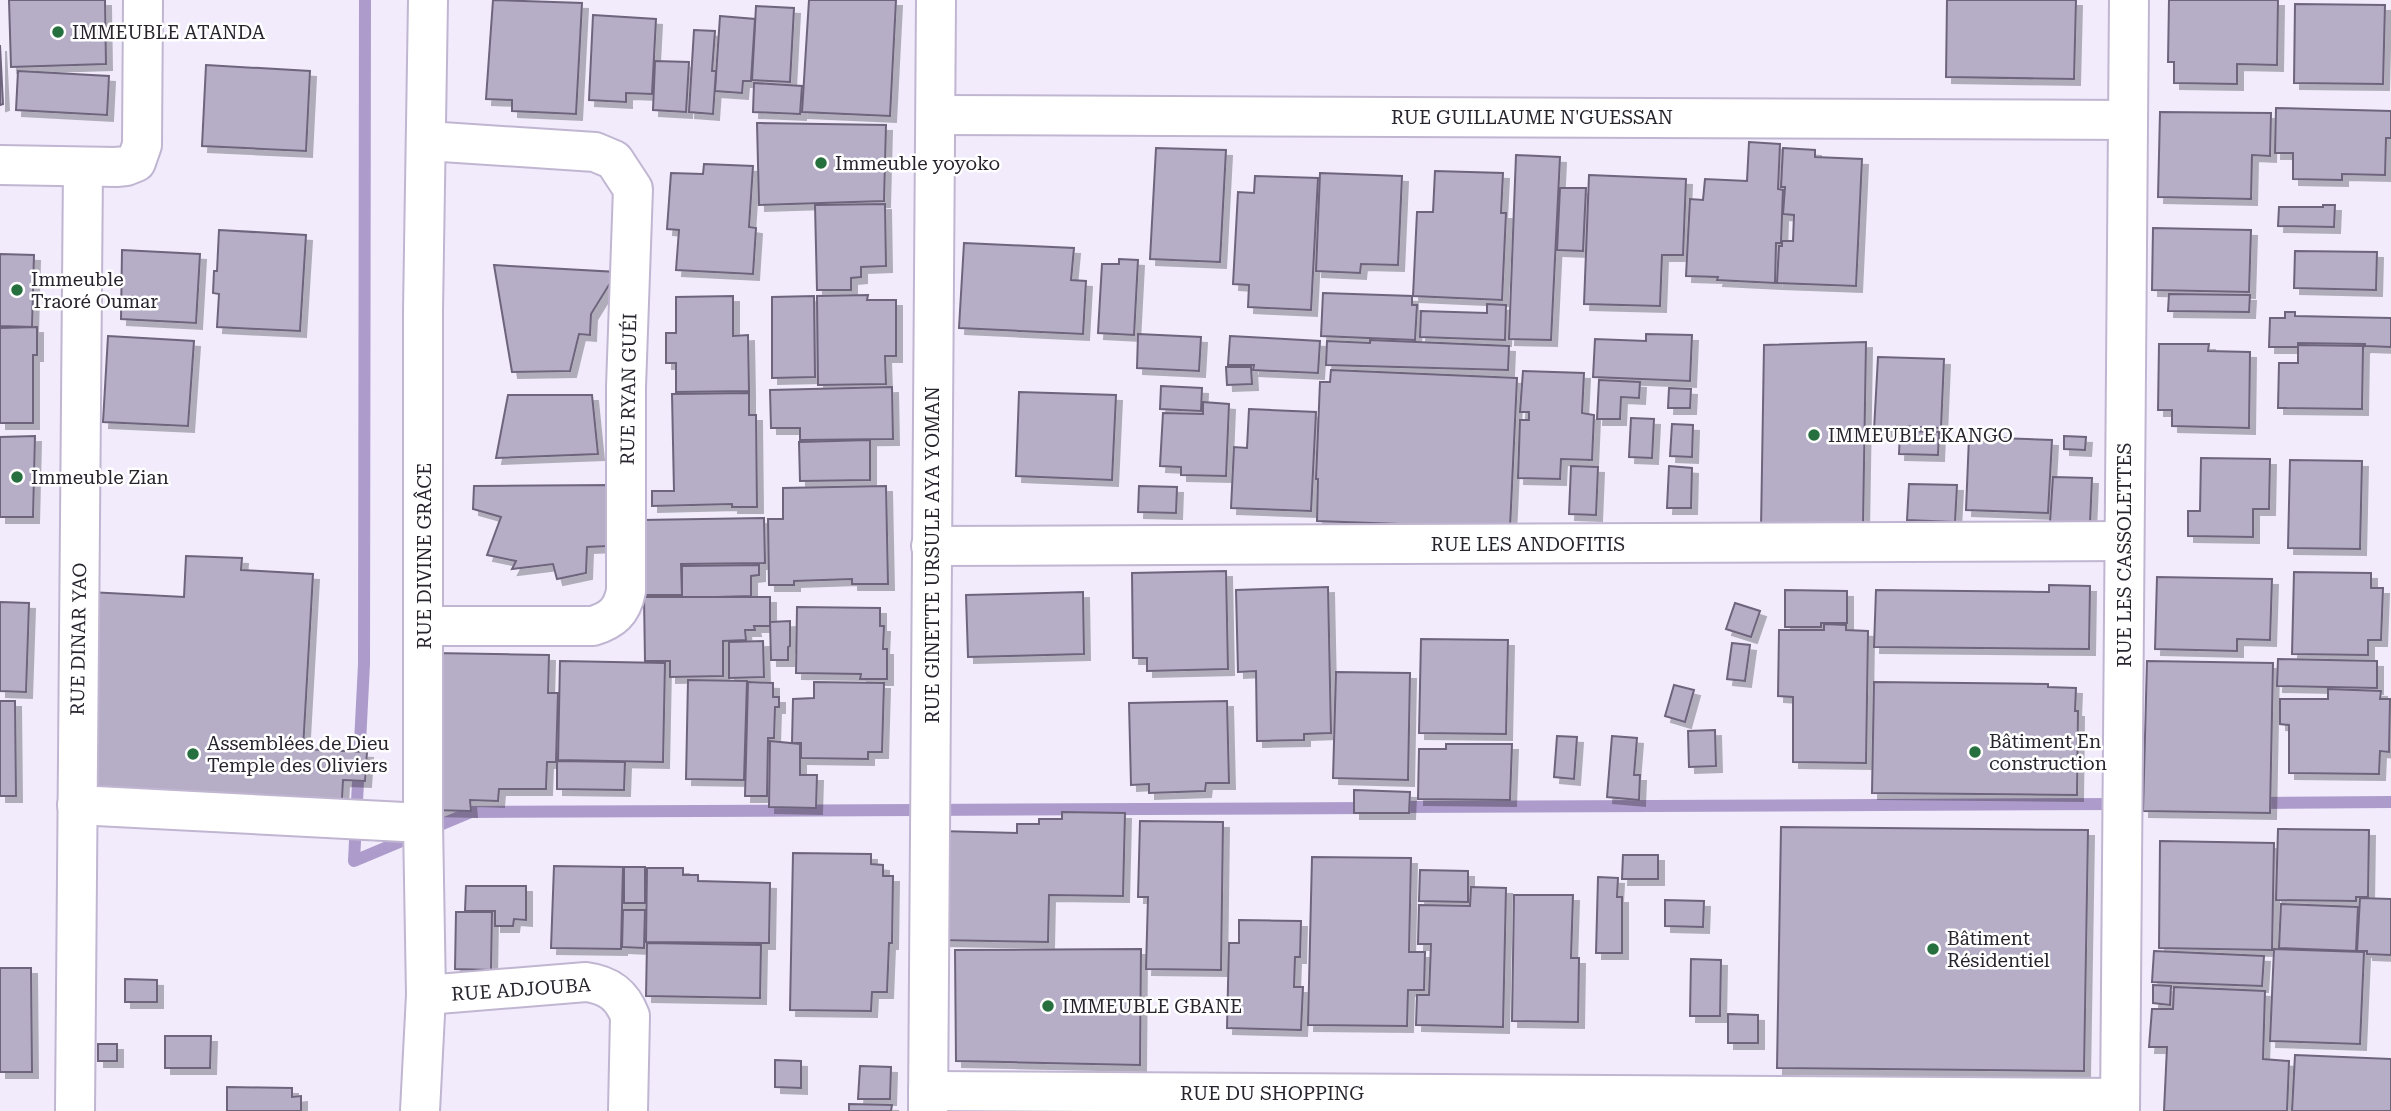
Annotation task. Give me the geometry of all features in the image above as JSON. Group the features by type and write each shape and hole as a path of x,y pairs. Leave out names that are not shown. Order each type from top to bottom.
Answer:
{"street":[{"path":"0,165 83,167 126,166 136,162 142,145 144,0"},
{"name":"RUE DIVINE GRÂCE","path":"420,1111 426,995 423,823 423,311 428,0"},
{"name":"RUE GINETTE URSULE AYA YOMAN","path":"928,1101 936,0"},
{"name":"RUE LES CASSOLETTES","path":"2120,1105 2129,0"},
{"name":"RUE GUILLAUME N'GUESSAN","path":"936,115 2128,120"},
{"name":"RUE RYAN GUÉI","path":"425,626 593,626 607,622 618,614 624,603 626,387 633,189 614,160 595,152 427,141"},
{"name":"RUE DINAR YAO","path":"75,1111 83,167"},
{"name":"RUE LES ANDOFITIS","path":"931,546 2124,541"},
{"path":"77,805 423,823"},
{"name":"RUE ADJOUBA","path":"426,995 586,982 602,984 625,1002 630,1016 628,1111"},
{"name":"RUE DU SHOPPING","path":"928,1101 2120,1105"}],"building":[{"name":"IMMEUBLE ATANDA","path":"9,0 105,0 106,64 11,67"},
{"path":"493,0 582,3 576,114 512,111 512,100 486,99"},
{"path":"809,0 896,0 890,116 802,112"},
{"path":"1947,0 2076,0 2074,79 1946,77"},
{"path":"2169,0 2278,0 2277,65 2237,64 2237,84 2174,83 2174,62 2168,62"},
{"path":"2295,4 2385,5 2383,84 2294,83"},
{"path":"756,6 794,8 790,82 752,80"},
{"path":"593,15 656,19 652,94 626,93 626,102 589,100"},
{"path":"720,16 755,19 751,81 743,81 742,93 715,91"},
{"path":"694,30 715,31 713,114 689,112"},
{"path":"0,45 3,104 0,105"},
{"path":"655,61 689,62 686,112 653,110"},
{"path":"206,65 310,71 306,151 202,146"},
{"path":"18,71 109,76 107,115 16,110"},
{"path":"754,83 802,86 800,114 753,112"},
{"path":"2276,108 2391,111 2391,138 2386,138 2385,175 2342,174 2342,180 2293,179 2293,153 2275,153"},
{"path":"2160,112 2271,113 2270,156 2252,155 2251,199 2158,197"},
{"name":"Immeuble yoyoko","path":"757,123 886,125 884,201 759,205"},
{"path":"1749,142 1780,144 1778,189 1783,190 1781,243 1776,243 1775,283 1686,276 1690,199 1703,200 1705,179 1747,181"},
{"path":"1156,148 1226,150 1220,262 1150,259"},
{"path":"1783,148 1815,150 1815,157 1862,159 1856,286 1777,283 1779,246 1782,246 1782,241 1793,241 1794,215 1783,214"},
{"path":"1516,155 1560,157 1551,340 1509,339"},
{"path":"704,164 753,166 749,227 756,228 753,274 676,270 679,230 667,229 671,173 703,174"},
{"path":"1435,171 1503,173 1501,213 1506,213 1502,300 1413,296 1417,212 1433,212"},
{"path":"1320,173 1402,176 1398,265 1361,264 1360,273 1316,271"},
{"path":"1589,175 1686,179 1683,255 1662,255 1660,306 1584,304"},
{"path":"1255,176 1318,178 1311,310 1248,307 1249,285 1233,284 1238,192 1254,193"},
{"path":"1560,188 1586,188 1583,251 1557,250"},
{"path":"885,204 886,266 861,267 861,277 851,278 851,290 817,290 815,205"},
{"path":"2335,205 2334,227 2278,226 2279,207"},
{"path":"2153,228 2251,230 2249,292 2152,290"},
{"path":"219,230 306,235 300,331 217,327 219,294 213,293"},
{"path":"964,243 1074,248 1071,280 1086,281 1083,334 959,328"},
{"path":"122,250 200,254 196,323 121,319"},
{"path":"2295,251 2377,252 2376,290 2294,288"},
{"name":"Immeuble Traoré Oumar","path":"0,254 34,255 32,327 0,326"},
{"path":"1119,259 1138,260 1134,335 1098,333 1102,264 1119,264"},
{"path":"494,265 617,272 591,314 590,335 579,334 570,371 512,372"},
{"path":"1323,293 1412,296 1412,305 1417,305 1415,340 1321,336"},
{"path":"2169,294 2250,295 2249,312 2168,311"},
{"path":"868,295 867,300 896,300 896,356 885,356 886,384 818,385 817,296"},
{"path":"733,296 733,336 748,335 749,391 676,392 676,363 666,363 666,333 676,333 676,297"},
{"path":"814,296 815,377 772,378 772,297"},
{"path":"1487,304 1506,305 1505,340 1420,337 1421,311 1487,313"},
{"path":"2285,312 2295,312 2295,316 2391,318 2391,347 2298,343 2298,347 2269,347 2270,318 2285,318"},
{"path":"37,327 37,355 33,355 33,423 0,423 0,328"},
{"path":"1138,334 1201,337 1199,371 1137,368"},
{"path":"1646,334 1692,335 1690,381 1593,377 1595,339 1646,341"},
{"path":"108,336 194,341 188,426 103,422"},
{"path":"1230,336 1320,341 1318,373 1253,370 1254,365 1228,365"},
{"path":"1370,340 1509,346 1508,370 1326,365 1327,341 1370,343"},
{"name":"IMMEUBLE KANGO","path":"1866,342 1863,525 1761,529 1764,345"},
{"path":"2159,344 2209,344 2208,351 2250,352 2249,428 2172,426 2172,410 2158,410"},
{"path":"2298,345 2365,346 2362,409 2278,408 2279,363 2298,363"},
{"path":"1878,357 1944,359 1941,428 1897,426 1897,431 1874,430"},
{"path":"1226,367 1251,367 1252,384 1227,385"},
{"path":"1331,370 1517,378 1510,528 1317,521 1320,382 1330,382"},
{"path":"1523,371 1584,373 1582,413 1594,415 1592,460 1561,459 1560,479 1518,478 1520,420 1529,420 1529,412 1520,412"},
{"path":"1599,380 1640,382 1639,398 1621,397 1620,419 1597,419"},
{"path":"1161,386 1202,388 1201,411 1160,409"},
{"path":"892,387 893,439 800,440 800,428 771,428 770,390"},
{"path":"1669,388 1691,389 1690,408 1668,408"},
{"path":"1019,392 1116,395 1112,480 1016,476"},
{"path":"749,393 749,415 756,415 757,507 732,507 732,504 652,506 652,491 674,491 672,394"},
{"path":"508,395 592,395 598,454 496,458"},
{"path":"1203,402 1229,404 1226,476 1181,475 1181,467 1160,466 1163,413 1203,414"},
{"path":"1249,409 1316,412 1311,511 1231,508 1234,447 1247,448"},
{"path":"1631,418 1654,419 1652,458 1629,457"},
{"path":"1672,424 1693,425 1692,457 1670,456"},
{"path":"1900,431 1939,432 1938,455 1899,454"},
{"name":"Immeuble Zian","path":"35,436 33,517 0,517 0,437"},
{"path":"2064,436 2086,437 2085,450 2064,449"},
{"path":"1969,437 2052,440 2048,513 1966,510"},
{"path":"870,440 870,480 800,481 799,442"},
{"path":"2201,458 2270,459 2269,509 2253,509 2253,537 2188,536 2188,511 2200,511"},
{"path":"2290,460 2362,461 2360,549 2288,548"},
{"path":"1571,466 1598,467 1596,515 1569,514"},
{"path":"1669,466 1692,468 1691,508 1667,508"},
{"path":"2053,477 2092,478 2090,524 2050,522"},
{"path":"1909,484 1957,485 1955,522 1907,520"},
{"path":"612,485 608,546 587,547 586,573 557,579 553,564 512,569 516,561 487,555 501,517 473,509 474,486"},
{"path":"886,486 888,584 852,584 852,579 794,581 794,585 769,585 768,519 783,519 783,488"},
{"path":"1139,486 1177,487 1176,513 1138,512"},
{"path":"764,518 765,563 681,564 682,595 643,595 642,520"},
{"path":"186,556 242,558 241,570 313,574 303,749 367,752 365,781 343,780 342,800 79,786 90,592 184,597"},
{"path":"759,565 759,575 751,576 751,596 682,598 682,566"},
{"path":"1226,571 1228,669 1147,671 1147,658 1133,658 1132,573"},
{"path":"2294,572 2371,573 2371,588 2383,588 2381,640 2368,640 2368,655 2292,654"},
{"path":"2157,577 2272,579 2270,640 2237,639 2237,651 2155,649"},
{"path":"2049,585 2090,586 2089,649 1874,647 1876,590 2049,592"},
{"path":"1328,587 1331,733 1304,734 1304,740 1257,741 1256,671 1238,672 1236,590"},
{"path":"1785,590 1847,591 1847,623 1821,623 1821,627 1785,627"},
{"path":"1083,592 1084,654 968,657 966,595"},
{"path":"644,597 770,597 770,626 754,626 755,630 745,630 746,640 723,641 723,676 670,677 670,661 645,661"},
{"path":"0,602 29,603 26,692 0,691"},
{"path":"1735,603 1760,611 1751,637 1726,629"},
{"path":"797,607 880,608 880,626 884,626 883,649 887,649 887,679 860,679 861,674 796,673"},
{"path":"790,621 788,660 771,660 770,622"},
{"path":"1824,624 1846,625 1846,630 1868,631 1866,763 1793,762 1793,697 1778,696 1779,630 1824,630"},
{"path":"1421,639 1508,640 1506,734 1419,733"},
{"path":"763,641 764,677 729,678 729,642"},
{"path":"1732,643 1750,645 1745,681 1727,679"},
{"path":"433,653 549,655 548,693 558,693 556,762 547,762 546,789 499,789 498,801 470,800 471,811 429,810"},
{"path":"2278,659 2377,661 2377,688 2277,686"},
{"path":"560,661 665,663 663,762 558,760"},
{"path":"2147,661 2273,663 2270,813 2143,811"},
{"path":"1336,672 1410,673 1408,780 1333,778"},
{"path":"688,680 747,681 744,780 686,779"},
{"path":"748,682 773,683 773,697 779,697 779,707 775,707 774,738 768,738 767,796 745,796"},
{"path":"814,682 884,683 882,752 868,752 868,759 801,758 801,743 792,743 793,699 814,698"},
{"name":"Bâtiment En construction","path":"1874,682 2048,684 2048,687 2076,688 2077,795 1872,793"},
{"path":"1674,685 1694,690 1685,722 1665,716"},
{"path":"2328,689 2381,691 2380,699 2390,699 2389,752 2380,751 2379,774 2289,773 2289,725 2280,724 2280,699 2328,699"},
{"path":"0,701 15,701 16,796 0,796"},
{"path":"1227,701 1229,783 1206,783 1205,791 1149,793 1149,784 1131,785 1129,703"},
{"path":"1715,730 1716,766 1689,767 1688,731"},
{"path":"1557,736 1577,737 1574,779 1554,777"},
{"path":"1612,736 1637,738 1634,775 1640,775 1639,800 1607,797"},
{"path":"770,741 800,744 800,775 817,775 816,808 769,807"},
{"path":"1446,744 1512,744 1510,800 1418,799 1419,749 1446,749"},
{"path":"557,761 625,762 624,790 557,789"},
{"path":"1354,790 1410,792 1409,813 1354,813"},
{"path":"1062,812 1125,813 1123,896 1049,895 1048,942 938,940 940,831 1017,833 1017,824 1039,824 1039,819 1062,819"},
{"path":"1140,821 1223,822 1221,970 1146,969 1148,897 1138,897"},
{"name":"Bâtiment Résidentiel","path":"1781,827 2088,830 2084,1071 1777,1068"},
{"path":"2278,829 2369,830 2368,897 2356,897 2356,901 2276,900"},
{"path":"2160,841 2274,843 2272,950 2159,948"},
{"path":"793,853 871,854 871,864 883,865 883,876 893,876 892,943 889,943 887,992 872,992 871,1011 790,1010"},
{"path":"1623,855 1658,855 1658,879 1622,879"},
{"path":"1312,857 1411,858 1409,952 1425,952 1424,990 1408,990 1407,1026 1308,1025"},
{"path":"554,866 623,867 621,949 551,948"},
{"path":"624,867 645,867 645,903 624,903"},
{"path":"647,868 683,868 683,875 698,875 698,881 770,883 769,943 646,942"},
{"path":"1420,870 1468,871 1468,902 1419,901"},
{"path":"1598,877 1618,878 1617,897 1622,897 1622,953 1596,953"},
{"path":"466,886 526,886 526,920 514,919 513,926 495,926 495,911 465,911"},
{"path":"1471,887 1506,888 1503,1027 1416,1025 1417,995 1429,995 1431,944 1418,944 1419,905 1470,906"},
{"path":"1514,895 1573,895 1571,958 1579,958 1578,1022 1512,1021"},
{"path":"2360,898 2391,899 2391,955 2357,951"},
{"path":"1665,900 1704,901 1703,927 1665,926"},
{"path":"2281,904 2358,907 2356,951 2279,948"},
{"path":"623,910 645,910 644,948 622,947"},
{"path":"456,912 492,912 491,970 455,969"},
{"path":"1239,920 1301,921 1300,957 1295,957 1294,987 1303,987 1301,1030 1227,1028 1229,943 1239,943"},
{"path":"647,943 761,945 760,998 646,996"},
{"name":"IMMEUBLE GBANE","path":"1141,949 1140,1065 956,1061 955,950"},
{"path":"2274,949 2364,952 2360,1044 2270,1041"},
{"path":"2154,951 2264,956 2262,986 2152,982"},
{"path":"1691,959 1721,960 1720,1016 1690,1016"},
{"path":"0,968 31,968 32,1072 0,1072"},
{"path":"125,979 157,980 157,1002 125,1002"},
{"path":"2153,985 2171,986 2170,1005 2153,1003"},
{"path":"2174,987 2265,991 2263,1059 2289,1061 2287,1111 2164,1111 2167,1047 2149,1047 2152,1009 2173,1009"},
{"path":"1728,1014 1758,1015 1758,1043 1728,1043"},
{"path":"165,1036 211,1036 210,1068 165,1068"},
{"path":"98,1044 117,1044 117,1061 98,1061"},
{"path":"2295,1055 2391,1059 2391,1111 2292,1111"},
{"path":"775,1060 801,1061 801,1088 775,1087"},
{"path":"860,1066 891,1067 890,1099 858,1099"},
{"path":"227,1087 292,1088 292,1097 301,1096 301,1111 227,1111"},
{"path":"849,1104 892,1105 891,1111 849,1111"}],"waterway":[{"path":"365,0 364,664 354,861 471,812 1370,808"},
{"path":"2256,803 2391,802"},
{"path":"1395,807 2119,804"}],"place":[{"name":"IMMEUBLE ATANDA","path":"58,32"},
{"name":"Immeuble yoyoko","path":"821,163"},
{"name":"Immeuble Traoré Oumar","path":"17,290"},
{"name":"IMMEUBLE KANGO","path":"1814,435"},
{"name":"Immeuble Zian","path":"17,477"},
{"name":"Bâtiment En construction","path":"1975,752"},
{"name":"Assemblées de Dieu Temple des Oliviers","path":"193,754"},
{"name":"Bâtiment Résidentiel","path":"1933,949"},
{"name":"IMMEUBLE GBANE","path":"1048,1006"}]}
